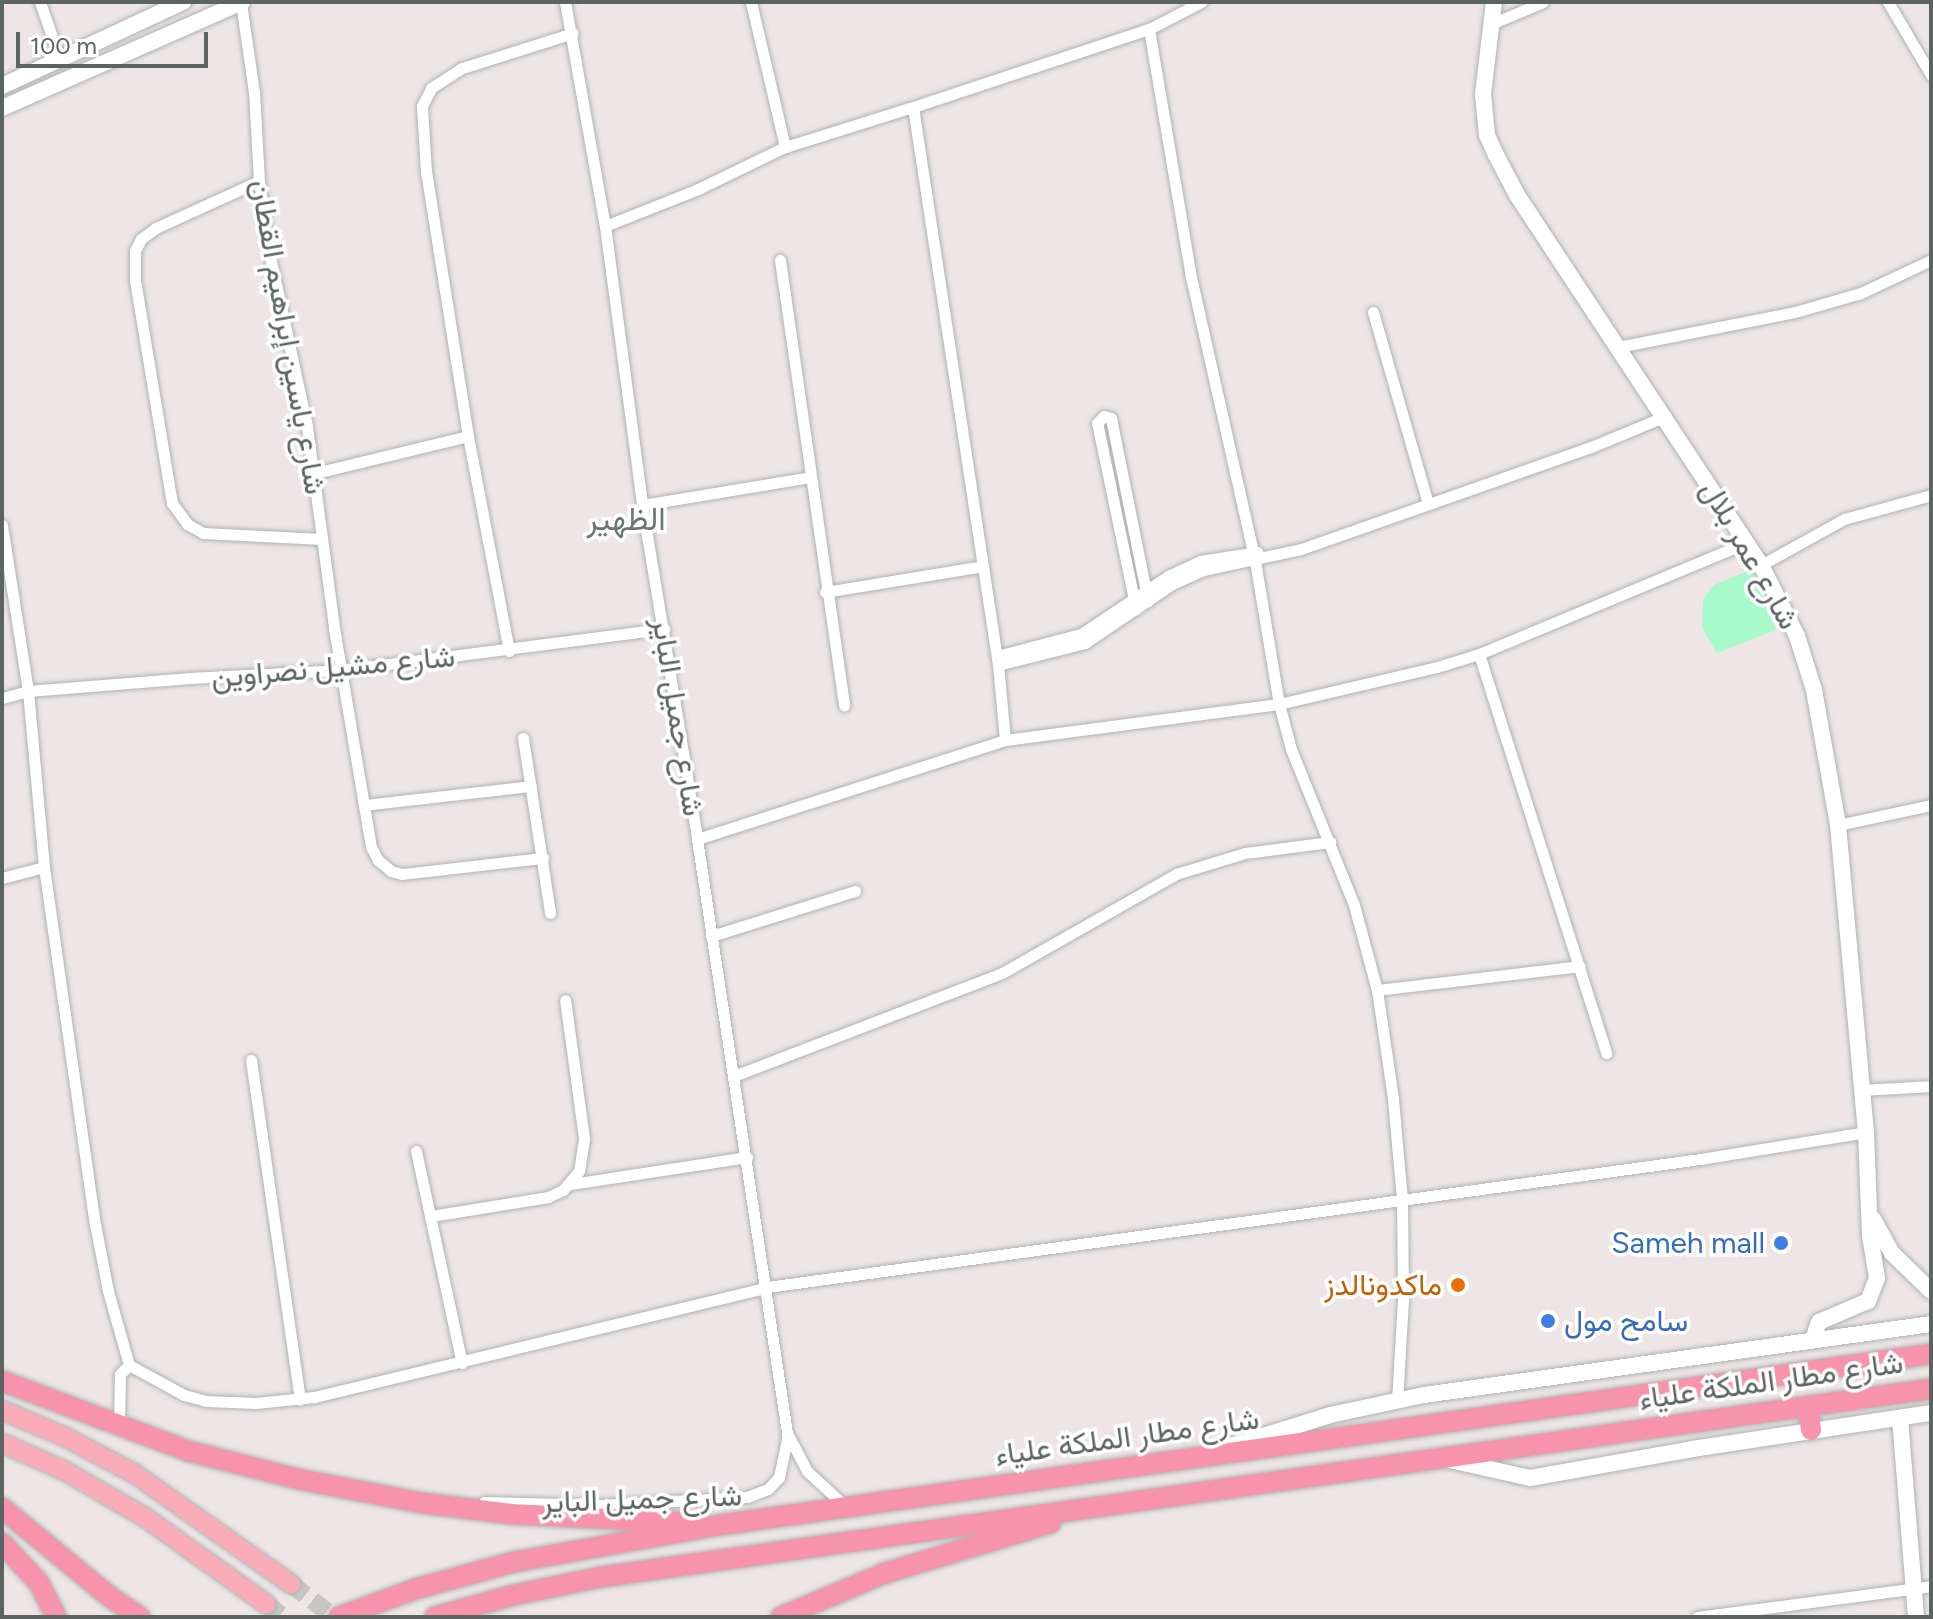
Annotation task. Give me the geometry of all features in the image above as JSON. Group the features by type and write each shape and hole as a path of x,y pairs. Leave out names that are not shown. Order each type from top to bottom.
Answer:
{"highway":[{"name":"شارع مطار الملكة علياء","path":"339,1617 415,1589 514,1562 720,1525 1931,1354"},
{"path":"2,1381 119,1427 261,1471 454,1508 525,1515 720,1525"},
{"name":"شارع مطار الملكة علياء","path":"435,1617 514,1595 601,1577 1432,1457 1931,1389"},
{"path":"1808,1408 1811,1430"},
{"path":"788,1613 925,1559 1120,1502"},
{"path":"2,1508 110,1597 140,1617"},
{"path":"2,1543 39,1583 56,1617"}],"main road":[{"path":"2,1410 67,1438 135,1474 291,1584"},
{"path":"2,1443 65,1471 146,1518 266,1604"}],"street":[{"path":"40,2 59,57"},
{"path":"2,86 183,2"},
{"path":"2,108 242,2"},
{"name":"شارع ياسين إبراهيم القطان","path":"242,2 269,252 315,473 322,539 371,847 378,860 391,871 402,874 543,858"},
{"name":"شارع جميل الباير","path":"565,2 573,33 605,226 642,505 747,1157 787,1433 800,1460 816,1481 847,1507"},
{"path":"751,2 785,147"},
{"path":"605,226 698,189 785,147 1149,29 1201,2"},
{"name":"شارع عمر بلال","path":"1494,2 1483,94 1487,135 1517,195 1748,542 1804,656 1838,825 1866,1132 1875,1290 1863,1305 1819,1322 1813,1339"},
{"path":"1491,24 1543,2"},
{"path":"1888,2 1931,75"},
{"path":"1149,29 1191,277 1254,556 1279,704 1291,749 1354,905 1377,990 1393,1099 1402,1200 1403,1300 1397,1400"},
{"path":"509,651 468,436 426,172 422,106 431,88 462,68 573,33"},
{"path":"913,107 998,661 1005,740"},
{"path":"259,181 156,228 141,239 135,251 135,280 172,503 187,524 203,533 322,539"},
{"path":"780,260 825,592 844,705"},
{"path":"1618,347 1795,312 1861,293 1931,260"},
{"path":"1373,312 1428,504"},
{"path":"1134,605 1097,423 1104,416 1111,418 1147,596"},
{"path":"998,661 1081,634 1147,596 1203,570 1254,556 1301,549 1591,447 1666,416"},
{"path":"315,473 468,436"},
{"path":"1102,450 1117,445"},
{"path":"642,505 811,477"},
{"path":"1761,565 1844,519 1931,495"},
{"path":"2,525 28,691 44,867 95,1224 108,1291 129,1365 195,1399 230,1403 300,1399 462,1363 767,1287 1402,1200 1866,1132"},
{"path":"697,839 1005,740 1279,704 1394,678 1479,654 1748,542"},
{"path":"825,592 983,566"},
{"name":"شارع مشيل نصراوين","path":"2,698 28,691 342,670 664,629"},
{"path":"1479,654 1606,1053"},
{"path":"523,738 550,913"},
{"path":"364,805 531,786"},
{"path":"1838,825 1931,805"},
{"path":"734,1076 1002,973 1176,874 1245,853 1330,842"},
{"path":"2,878 44,867"},
{"path":"711,936 855,891"},
{"path":"1377,990 1580,966"},
{"path":"565,1000 584,1147 579,1171 571,1184"},
{"path":"251,1060 300,1399"},
{"path":"1862,1090 1931,1086"},
{"path":"416,1151 462,1363"},
{"path":"431,1216 548,1197 571,1184 747,1157"},
{"name":"شارع عمر بلال","path":"1871,1214 1892,1253 1931,1291"},
{"path":"1205,1455 1288,1426 1397,1400 1931,1324"},
{"path":"119,1427 120,1374 129,1365"},
{"path":"1432,1457 1495,1468 1526,1478 1931,1413"},
{"path":"1900,1418 1916,1617"},
{"name":"شارع جميل الباير","path":"454,1508 479,1501 632,1505 755,1496 779,1477 787,1433"},
{"path":"1697,1617 1931,1586"}],"shaded area":[{"path":"1752,569 1776,630 1717,653 1702,628 1703,599 1714,585"}],"tunnel":[{"path":"291,1584 334,1617"},
{"path":"266,1604 284,1617"}],"place":[{"name":"Sameh mall","path":"1781,1243"},
{"name":"ماكدونالدز","path":"1458,1285"},
{"name":"سامح مول","path":"1548,1321"}],"district":[{"name":"الظهير","path":"626,519"}]}
